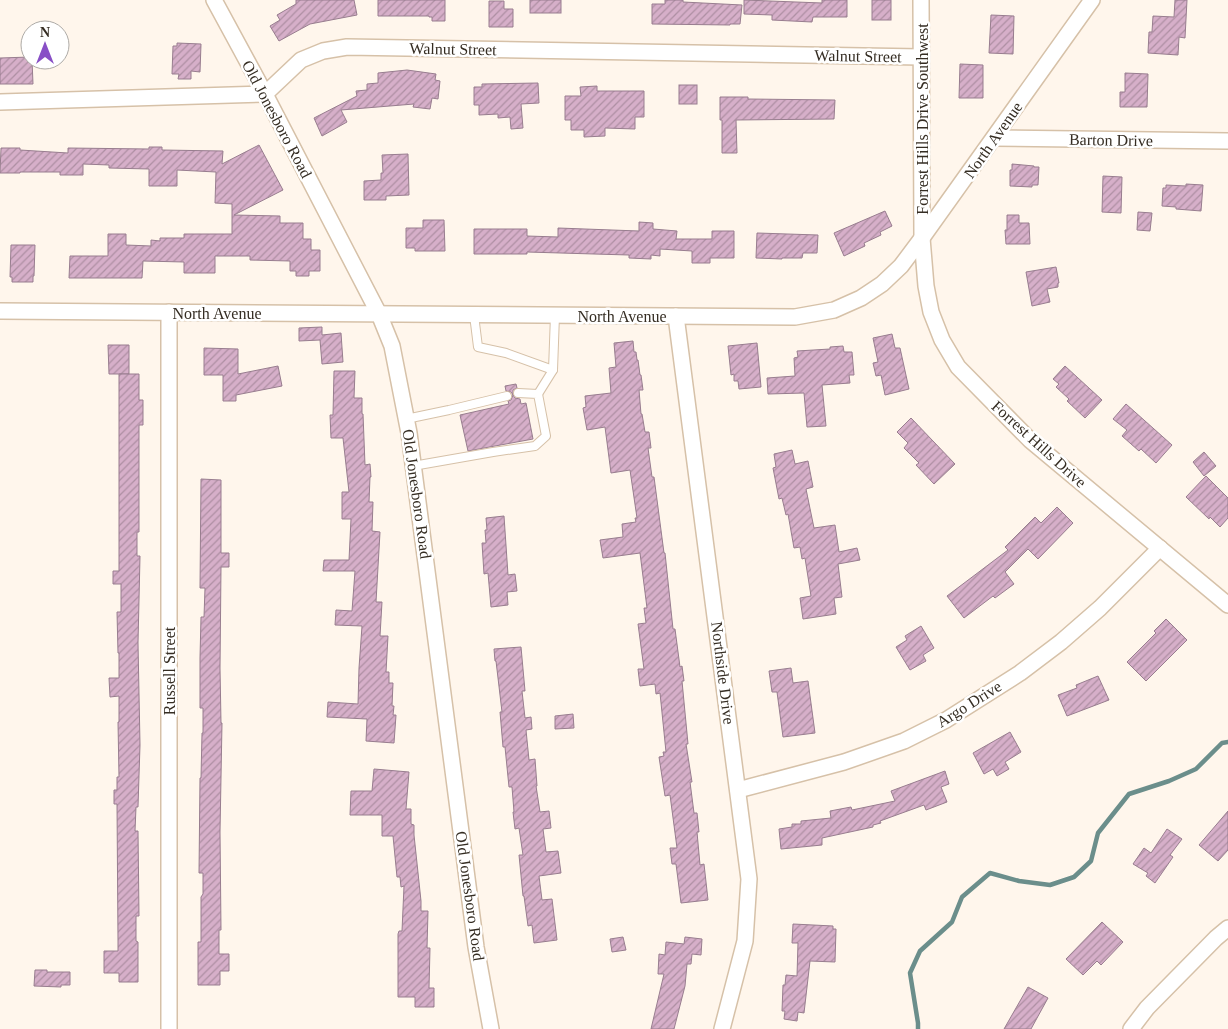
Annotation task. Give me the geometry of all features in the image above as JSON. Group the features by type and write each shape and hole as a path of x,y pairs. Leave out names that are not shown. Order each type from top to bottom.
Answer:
{"street":[{"name":"Old Jonesboro Road","path":"214,0 379,314 392,346 413,466 475,937 491,1029"},
{"name":"Forrest Hills Drive Southwest","path":"922,0 922,238"},
{"name":"North Avenue","path":"0,311 795,317 834,310 861,298 882,284 902,266 1092,0"},
{"name":"Walnut Street","path":"265,94 301,60 323,51 347,47 921,57"},
{"path":"0,102 265,94"},
{"name":"Barton Drive","path":"994,138 1228,141"},
{"name":"Forrest Hills Drive","path":"922,238 926,286 931,312 942,340 958,367 1030,440 1228,605"},
{"name":"Russell Street","path":"169,312 169,1029"},
{"name":"Northside Drive","path":"676,316 749,879 746,941 722,1029"},
{"name":"Argo Drive","path":"738,790 844,762 904,741 946,720 1020,673 1061,642 1100,608 1160,548"},
{"path":"1131,1029 1147,1008 1228,928"}],"lane":[{"path":"474,315 478,347 506,353 553,370"},
{"path":"413,466 534,446 546,436 538,394 553,370 555,315"},
{"path":"518,392 538,394"},
{"path":"406,419 507,396"}],"building":[{"path":"296,0 354,0 357,15 310,24 279,41 270,26 280,20 277,15 296,4"},
{"path":"378,0 445,0 445,21 432,21 432,17 429,16 378,16"},
{"path":"530,0 561,0 561,13 530,13"},
{"path":"665,0 742,5 740,24 652,24 652,4 665,4"},
{"path":"744,0 822,3 822,0 847,0 847,17 813,17 812,22 772,20 772,15 744,14"},
{"path":"872,0 891,0 891,20 872,20"},
{"path":"1175,0 1187,0 1185,38 1179,37 1178,55 1148,53 1149,32 1152,32 1153,16 1174,17"},
{"path":"489,1 504,1 504,9 513,9 513,27 489,27"},
{"path":"991,15 1014,16 1013,54 989,53"},
{"path":"177,43 201,44 200,72 191,71 191,79 178,79 179,74 172,74 173,46 177,46"},
{"path":"20,57 20,70 32,70 33,84 0,84 0,58"},
{"path":"960,64 983,65 983,98 959,98"},
{"path":"407,70 436,74 435,80 440,81 438,99 432,98 430,109 413,107 414,104 341,110 347,122 322,136 314,118 357,96 356,91 367,90 367,84 378,83 378,73"},
{"path":"1125,73 1148,74 1147,107 1120,107 1120,92 1125,92"},
{"path":"538,83 539,103 521,104 523,128 511,129 510,117 498,118 498,114 479,115 479,105 474,105 474,87 482,87 482,84"},
{"path":"679,85 697,85 697,104 679,104"},
{"path":"597,86 597,91 644,91 644,117 635,117 635,129 605,128 605,136 584,137 584,130 571,130 571,120 565,120 565,96 581,96 580,87"},
{"path":"720,97 835,100 834,119 736,120 737,153 722,153"},
{"path":"259,145 283,190 234,215 280,216 280,223 303,223 303,239 311,239 311,250 320,250 320,271 309,271 309,276 296,276 296,271 290,271 290,261 250,260 250,256 215,256 215,273 184,273 184,262 143,261 142,278 69,278 70,256 108,256 108,234 126,234 126,245 151,246 151,240 160,241 160,238 184,238 184,234 232,234 232,204 215,203 216,172 177,170 177,186 149,186 149,169 109,168 109,165 83,164 83,175 60,175 60,172 0,173 1,148 68,153 68,148 149,149 149,147 162,147 162,150 223,151 222,164"},
{"path":"408,154 409,195 386,196 386,200 364,200 364,181 381,180 381,173 383,173 382,155"},
{"path":"1012,164 1039,167 1038,185 1032,185 1032,187 1010,186"},
{"path":"1103,176 1122,177 1121,213 1102,212"},
{"path":"1186,184 1203,185 1201,211 1162,206 1163,188 1166,188 1166,185 1186,186"},
{"path":"885,211 892,226 880,232 881,235 864,243 865,246 844,256 834,233"},
{"path":"1138,212 1152,213 1150,231 1137,230"},
{"path":"1007,215 1019,215 1019,223 1029,223 1030,244 1006,244"},
{"path":"423,220 444,220 445,251 415,251 415,248 406,248 406,228 423,228"},
{"path":"639,222 653,223 653,229 677,231 676,239 712,239 712,231 734,231 734,258 710,258 710,263 692,263 692,251 660,249 660,256 651,255 651,259 629,258 629,255 527,252 527,254 474,254 474,229 527,229 527,236 558,237 558,228 639,231"},
{"path":"757,233 818,235 817,253 803,253 802,258 756,258"},
{"path":"11,245 35,245 33,282 12,282 12,277 10,277"},
{"path":"1056,267 1059,283 1058,287 1047,289 1050,302 1032,306 1026,272"},
{"path":"322,327 322,335 341,333 343,362 322,364 320,340 299,341 299,328"},
{"path":"892,334 895,348 900,348 909,389 885,395 881,375 876,376 873,363 878,362 873,338"},
{"path":"633,341 643,390 639,390 641,414 645,432 649,432 651,448 648,448 665,553 673,629 675,629 680,667 682,666 688,744 686,744 692,782 690,782 694,813 697,813 700,865 704,864 708,900 681,903 676,864 672,864 670,848 677,848 670,795 665,796 659,757 664,756 663,752 666,752 660,693 656,694 655,684 640,686 638,669 644,669 638,624 646,623 644,608 647,608 640,553 603,558 600,540 623,537 622,524 636,522 630,470 611,473 605,427 587,430 583,408 586,407 585,396 611,393 609,368 616,367 614,343"},
{"path":"757,343 761,387 739,389 738,381 734,381 734,374 731,375 728,346"},
{"path":"108,345 129,345 129,374 109,374"},
{"path":"843,346 844,352 852,352 854,375 849,375 850,383 822,385 826,426 807,427 804,393 768,394 767,378 795,376 794,358 798,357 797,351 830,349 830,347"},
{"path":"204,348 238,349 238,374 278,366 282,386 236,395 236,401 223,401 223,375 204,375"},
{"path":"1065,366 1102,400 1085,418 1067,401 1069,399 1056,387 1059,384 1053,379"},
{"path":"334,371 355,371 354,398 362,398 365,465 370,464 369,502 373,502 372,531 380,532 376,602 382,602 380,636 388,636 386,672 389,672 389,683 393,683 392,706 394,706 393,715 396,715 394,743 366,741 367,719 327,717 328,702 358,704 362,626 335,625 336,610 352,611 355,571 323,571 324,560 349,560 351,519 342,519 342,492 349,492 343,438 331,438 330,415 333,415"},
{"path":"119,374 139,374 139,400 143,400 143,425 139,425 139,532 137,532 137,556 140,556 138,643 140,745 138,807 136,807 135,831 138,831 139,916 136,916 136,941 138,942 138,982 119,982 119,973 104,973 104,951 118,951 117,804 114,804 114,790 117,790 117,777 119,777 119,696 110,697 109,678 119,678 117,612 121,612 121,584 113,584 113,571 119,571"},
{"path":"516,384 517,388 513,390 513,395 511,392 506,391 505,386"},
{"path":"513,395 515,398 520,399 521,404 526,403 533,439 468,451 460,415 509,404 508,401 511,400"},
{"path":"1126,404 1172,445 1156,463 1141,449 1139,451 1122,436 1127,430 1113,419"},
{"path":"911,418 955,464 934,484 916,465 919,463 904,448 908,443 897,432"},
{"path":"792,450 795,464 808,461 813,487 806,489 814,528 835,525 839,552 857,548 860,560 838,564 842,597 834,598 836,614 803,619 800,598 811,596 805,558 802,559 800,547 794,548 788,514 786,515 782,498 779,499 773,468 776,467 774,454"},
{"path":"1204,452 1216,466 1204,476 1193,462"},
{"path":"1206,476 1228,498 1228,518 1220,527 1186,497"},
{"path":"201,479 221,480 221,553 229,553 229,567 221,567 221,930 219,930 219,954 229,954 229,971 220,971 220,985 198,985 198,942 201,942 201,897 203,894 203,873 199,873 200,778 203,733 203,708 200,708 200,658 201,617 204,617 205,588 200,588"},
{"path":"1057,507 1073,523 1038,559 1028,549 1005,572 1014,584 995,598 993,596 964,618 947,596 1008,550 1005,547 1035,517 1041,523"},
{"path":"504,516 508,575 515,574 517,591 507,592 508,605 491,607 488,573 484,574 482,543 486,543 486,518"},
{"path":"1166,619 1187,640 1146,681 1127,662 1156,633 1154,631"},
{"path":"921,626 934,648 923,655 926,661 910,670 896,647 907,640 905,636"},
{"path":"521,647 525,691 522,691 525,718 531,717 532,729 526,730 529,760 535,759 536,786 540,812 549,811 551,828 543,829 546,852 558,851 561,873 539,876 542,900 552,899 557,940 534,943 532,925 528,926 523,896 519,855 523,855 519,828 515,829 512,787 509,787 505,747 503,747 500,712 502,712 494,649"},
{"path":"791,668 793,683 808,681 815,733 783,737 777,692 772,692 769,671"},
{"path":"1098,676 1109,700 1067,716 1058,695 1077,688 1076,685"},
{"path":"573,714 574,728 555,729 555,716"},
{"path":"1010,732 1021,752 1005,762 1009,769 997,776 993,769 984,774 973,753"},
{"path":"374,769 409,772 406,809 411,809 411,824 414,825 421,911 428,911 427,948 430,948 429,988 434,988 434,1007 415,1007 415,997 398,997 398,934 399,931 402,931 404,886 401,887 400,877 397,877 393,836 382,836 382,815 350,815 351,791 372,791"},
{"path":"945,771 949,784 941,787 947,802 926,810 924,805 880,821 881,823 873,825 873,827 822,838 822,845 781,849 779,829 792,827 792,824 801,824 801,821 831,818 830,811 851,807 852,810 895,801 891,791"},
{"path":"1228,811 1228,850 1218,861 1199,845"},
{"path":"1167,829 1182,839 1170,855 1173,857 1155,883 1146,876 1148,873 1133,864 1144,848 1151,853"},
{"path":"1102,922 1123,942 1101,965 1097,961 1083,975 1066,959"},
{"path":"793,924 833,926 833,929 836,929 835,962 810,961 804,1013 798,1012 797,1021 784,1019 785,1011 782,1011 783,985 785,985 786,975 797,976 798,943 792,943"},
{"path":"623,937 626,950 612,952 610,939"},
{"path":"685,937 702,939 701,955 692,954 691,964 687,964 685,986 674,1029 651,1029 664,974 658,974 659,954 665,955 666,942 684,944"},
{"path":"35,970 70,972 70,985 61,985 61,987 34,986"},
{"path":"1028,987 1048,998 1031,1029 1004,1029"}],"waterway":[{"path":"918,1029 910,973 920,951 952,922 962,897 990,873 1019,881 1050,885 1074,877 1091,861 1098,833 1129,794 1169,781 1196,769 1222,743 1228,742"}]}
